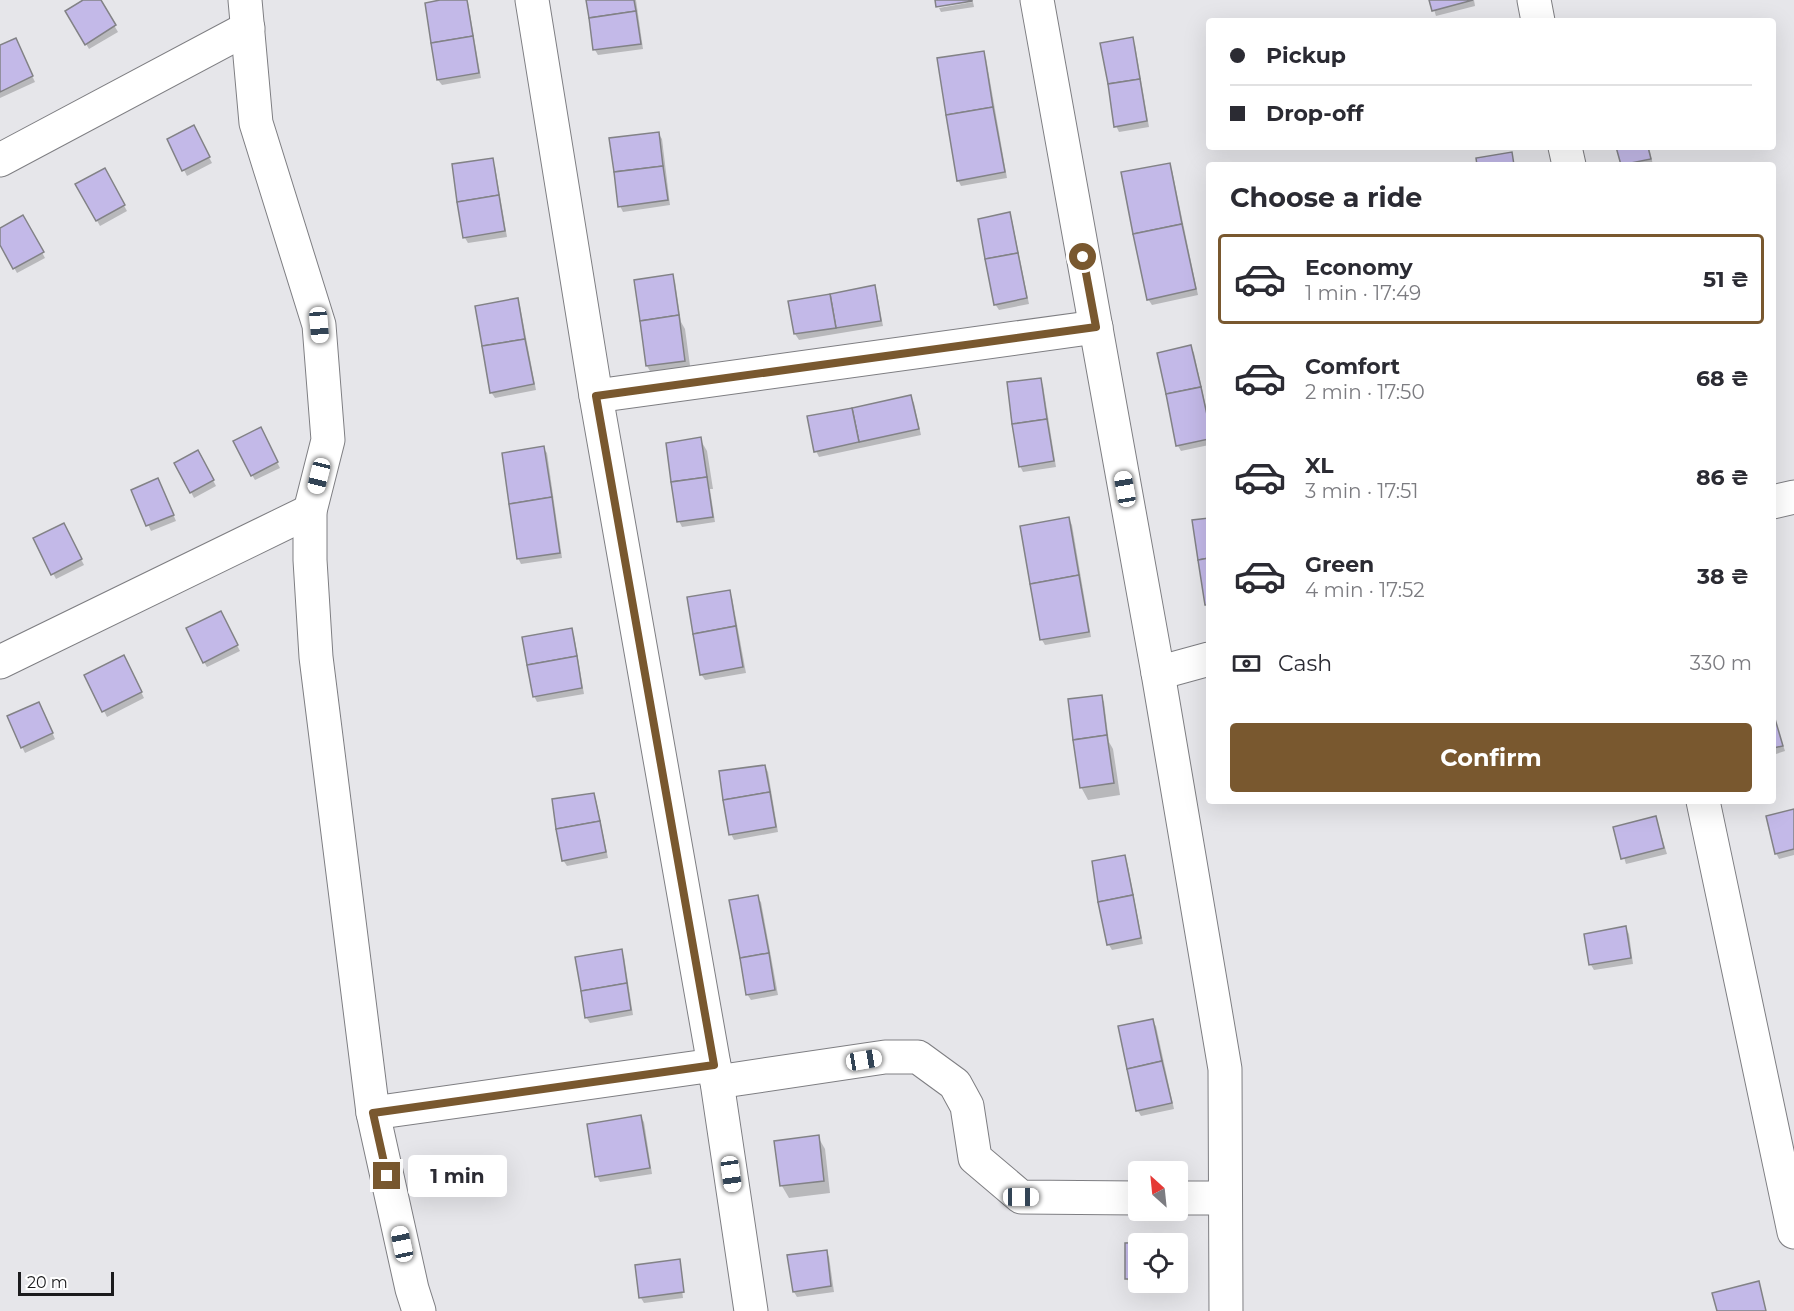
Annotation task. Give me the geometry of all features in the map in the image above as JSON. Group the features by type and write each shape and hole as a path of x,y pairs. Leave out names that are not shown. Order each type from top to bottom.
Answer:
{"street":[{"path":"532,0 596,396 716,1073 751,1311"},
{"path":"1037,0 1158,673 1225,1069 1226,1311"},
{"path":"1534,0 1537,18"},
{"path":"0,160 246,14 256,123 319,325 328,440 310,511 310,560 316,657 373,1113 419,1311"},
{"path":"596,396 1096,327"},
{"path":"1776,501 1794,497"},
{"path":"0,662 310,511"},
{"path":"1158,673 1206,660"},
{"path":"1703,804 1794,1232"},
{"path":"373,1113 716,1073 885,1057 918,1057 955,1084 967,1106 975,1158 1021,1197 1128,1198"},
{"path":"1188,1198 1226,1198"}],"building":[{"path":"83,0 101,0 116,25 85,45 65,11"},
{"path":"440,0 467,0 473,36 431,43 425,3"},
{"path":"586,0 634,0 636,11 589,18"},
{"path":"935,0 972,0 972,1 936,7"},
{"path":"1429,0 1473,0 1432,11"},
{"path":"636,11 641,44 593,50 589,18"},
{"path":"473,36 479,73 437,80 431,43"},
{"path":"1133,37 1140,79 1108,84 1100,43"},
{"path":"16,38 33,76 0,92 0,45"},
{"path":"984,51 993,107 946,115 937,58"},
{"path":"1140,79 1147,121 1114,127 1108,84"},
{"path":"993,107 1005,172 957,181 946,115"},
{"path":"194,125 210,157 182,171 167,139"},
{"path":"659,132 663,166 614,172 609,138"},
{"path":"1617,150 1649,150 1651,159 1620,162"},
{"path":"1512,152 1514,162 1477,162 1476,158"},
{"path":"493,158 499,195 457,202 452,164"},
{"path":"1170,163 1182,224 1133,234 1121,172"},
{"path":"663,166 668,200 618,207 614,172"},
{"path":"105,168 125,205 96,221 75,184"},
{"path":"499,195 505,231 463,238 457,202"},
{"path":"1010,212 1018,253 985,259 978,219"},
{"path":"23,215 44,252 13,269 0,245 0,228"},
{"path":"1182,224 1196,289 1147,300 1133,234"},
{"path":"1018,253 1027,298 994,305 985,259"},
{"path":"673,274 679,315 640,321 634,280"},
{"path":"875,285 881,321 836,328 830,294"},
{"path":"830,294 836,328 794,334 788,301"},
{"path":"518,298 525,339 482,346 475,306"},
{"path":"679,315 685,361 646,366 640,321"},
{"path":"525,339 534,384 490,393 482,346"},
{"path":"1191,345 1201,387 1166,394 1157,353"},
{"path":"1041,378 1047,419 1012,424 1007,382"},
{"path":"1201,387 1206,410 1206,440 1176,446 1166,394"},
{"path":"911,395 919,429 859,442 852,408"},
{"path":"852,408 859,442 814,452 807,416"},
{"path":"1047,419 1054,461 1019,467 1012,424"},
{"path":"261,427 278,462 251,476 233,441"},
{"path":"701,437 707,477 671,482 666,443"},
{"path":"544,446 552,497 509,504 502,453"},
{"path":"198,450 214,480 190,493 174,463"},
{"path":"707,477 713,517 677,522 671,482"},
{"path":"158,478 174,515 146,526 131,490"},
{"path":"552,497 560,553 517,559 509,504"},
{"path":"1069,517 1079,575 1030,584 1020,526"},
{"path":"1206,518 1206,559 1198,560 1192,520"},
{"path":"64,523 82,559 51,575 33,538"},
{"path":"1206,559 1206,605 1205,605 1198,560"},
{"path":"1079,575 1089,632 1040,640 1030,584"},
{"path":"730,590 736,626 693,634 687,597"},
{"path":"221,611 238,645 203,663 186,628"},
{"path":"736,626 743,667 700,675 693,634"},
{"path":"572,628 577,656 527,665 522,637"},
{"path":"124,655 142,692 102,712 84,675"},
{"path":"577,656 582,688 533,697 527,665"},
{"path":"1102,695 1107,735 1073,740 1068,699"},
{"path":"39,702 53,733 21,748 7,716"},
{"path":"1776,722 1783,746 1776,747"},
{"path":"1107,735 1114,783 1080,788 1073,740"},
{"path":"765,765 770,792 723,800 719,771"},
{"path":"770,792 776,827 729,835 723,800"},
{"path":"594,793 600,821 556,829 552,799"},
{"path":"1794,809 1794,849 1775,854 1766,816"},
{"path":"1656,816 1664,848 1621,859 1613,827"},
{"path":"600,821 606,852 562,861 556,829"},
{"path":"1125,855 1133,895 1098,902 1092,861"},
{"path":"758,895 769,953 740,958 729,900"},
{"path":"1133,895 1141,938 1107,945 1098,902"},
{"path":"1626,926 1631,958 1589,965 1584,934"},
{"path":"622,949 627,983 581,991 575,957"},
{"path":"769,953 775,990 746,995 740,958"},
{"path":"627,983 631,1010 585,1018 581,991"},
{"path":"1153,1019 1162,1061 1127,1069 1118,1026"},
{"path":"1162,1061 1172,1103 1136,1111 1127,1069"},
{"path":"641,1115 650,1168 595,1177 587,1124"},
{"path":"819,1135 824,1181 780,1186 774,1141"},
{"path":"1125,1243 1128,1243 1128,1279 1125,1279"},
{"path":"827,1250 831,1286 793,1292 787,1255"},
{"path":"680,1259 684,1292 639,1298 635,1265"},
{"path":"1759,1281 1766,1311 1717,1311 1712,1293"}],"route":[{"path":"387,1176 373,1113 714,1065 596,396 1096,327 1083,257"}]}
